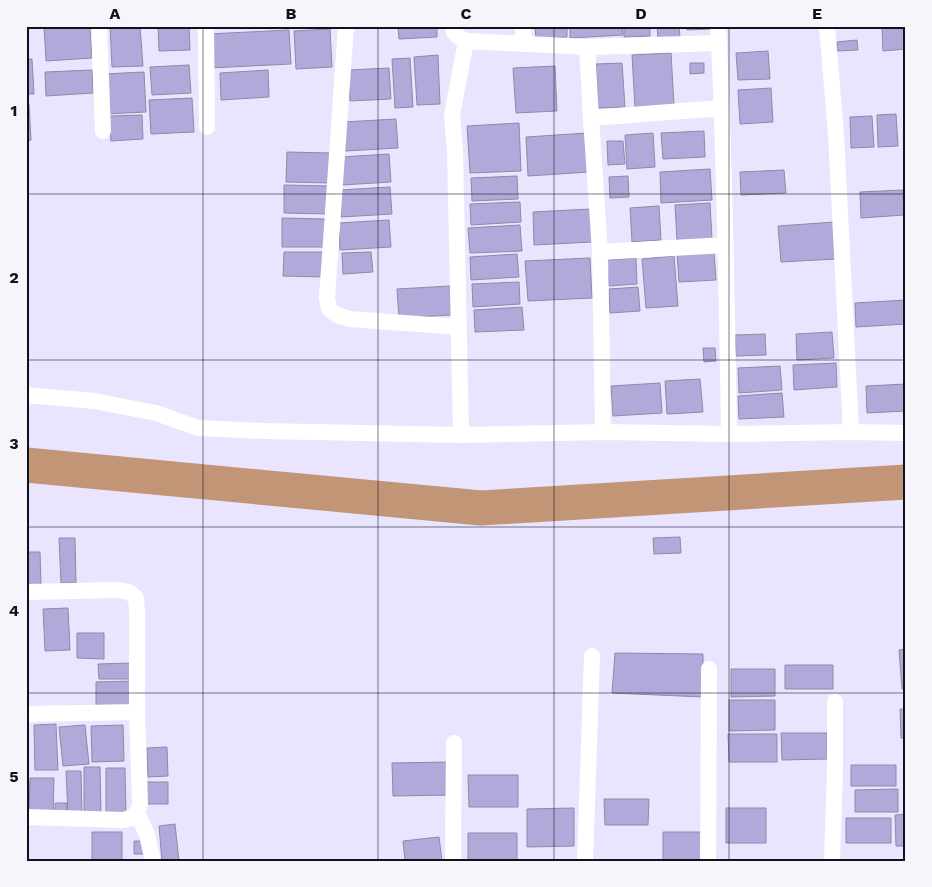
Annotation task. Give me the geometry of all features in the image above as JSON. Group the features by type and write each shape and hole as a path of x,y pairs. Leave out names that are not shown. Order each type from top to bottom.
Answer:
{"street":[{"path":"99,26 103,130"},
{"path":"206,26 207,128"},
{"path":"346,26 327,298 329,309 337,315 350,319 459,327"},
{"path":"452,26 459,38 466,41 587,47 719,43"},
{"path":"523,26 524,43"},
{"path":"718,26 726,245 729,434"},
{"path":"827,26 836,135 851,432"},
{"path":"461,435 455,152 452,116 466,41"},
{"path":"587,47 600,252 603,432"},
{"path":"590,118 722,108"},
{"path":"600,252 726,245"},
{"path":"26,394 94,401 156,413 198,428 264,432 461,435 603,432 729,434 906,433"},
{"path":"26,592 118,590 129,592 136,598 140,804 132,818 124,820 26,817"},
{"path":"585,861 592,656"},
{"path":"708,669 708,861"},
{"path":"832,861 835,702"},
{"path":"26,714 137,712"},
{"path":"453,861 454,743"},
{"path":"137,812 147,835 153,861"}],"building":[{"path":"44,26 90,26 92,58 46,61"},
{"path":"110,26 140,26 143,66 112,67"},
{"path":"158,26 189,26 190,50 159,51"},
{"path":"398,26 437,26 437,37 399,39"},
{"path":"535,26 567,26 567,37 536,39"},
{"path":"570,26 622,26 623,35 570,38"},
{"path":"624,26 650,26 650,36 624,37"},
{"path":"657,26 679,26 680,37 658,38"},
{"path":"687,26 710,26 710,29 687,30"},
{"path":"906,27 906,49 883,51 882,28"},
{"path":"330,29 332,67 296,69 294,31"},
{"path":"289,30 291,64 210,68 208,34"},
{"path":"857,40 858,50 837,51 837,42"},
{"path":"768,51 770,79 738,80 736,53"},
{"path":"671,53 674,105 635,107 632,55"},
{"path":"438,55 440,104 417,105 414,57"},
{"path":"410,58 413,107 395,108 392,59"},
{"path":"26,59 32,59 34,94 26,94"},
{"path":"622,63 625,107 598,108 596,64"},
{"path":"690,63 704,63 704,73 690,74"},
{"path":"189,65 191,93 152,95 150,67"},
{"path":"555,66 557,111 516,113 513,68"},
{"path":"389,68 391,99 350,101 348,70"},
{"path":"92,70 93,93 46,96 45,72"},
{"path":"268,70 269,97 221,100 220,73"},
{"path":"144,72 146,112 105,114 103,74"},
{"path":"771,88 773,122 740,124 738,90"},
{"path":"192,98 194,132 151,134 149,100"},
{"path":"26,104 29,104 31,140 26,141"},
{"path":"896,114 898,146 878,147 877,115"},
{"path":"142,115 143,139 111,141 109,116"},
{"path":"872,116 874,147 851,148 850,117"},
{"path":"396,119 398,148 345,151 344,122"},
{"path":"519,123 521,171 470,173 467,126"},
{"path":"704,131 705,157 663,159 661,133"},
{"path":"587,133 589,172 528,176 526,137"},
{"path":"653,133 655,167 627,169 625,135"},
{"path":"607,141 623,141 625,164 608,165"},
{"path":"287,152 331,153 331,183 286,182"},
{"path":"389,154 391,182 342,185 340,157"},
{"path":"710,169 712,200 661,203 660,172"},
{"path":"784,170 786,193 741,195 740,172"},
{"path":"517,176 518,199 472,201 471,178"},
{"path":"628,176 629,197 610,198 609,177"},
{"path":"284,185 330,186 329,214 284,213"},
{"path":"390,187 392,214 341,217 340,190"},
{"path":"903,190 904,215 861,218 860,192"},
{"path":"520,202 521,222 471,225 470,204"},
{"path":"710,203 712,239 677,241 675,205"},
{"path":"659,206 661,240 632,242 630,208"},
{"path":"590,209 592,242 534,245 533,212"},
{"path":"282,218 325,219 325,247 282,247"},
{"path":"389,220 391,247 340,250 339,223"},
{"path":"835,222 836,259 781,262 778,226"},
{"path":"520,225 522,251 470,253 468,228"},
{"path":"284,252 326,252 325,277 283,276"},
{"path":"371,252 373,272 343,274 342,253"},
{"path":"714,252 716,280 679,282 677,254"},
{"path":"517,254 519,277 471,280 470,257"},
{"path":"674,256 678,306 646,308 642,259"},
{"path":"590,258 592,298 528,301 525,261"},
{"path":"636,258 637,284 609,286 607,260"},
{"path":"519,282 520,304 473,307 472,284"},
{"path":"450,286 451,315 399,318 397,289"},
{"path":"638,287 640,311 610,313 609,289"},
{"path":"906,300 906,324 856,327 855,303"},
{"path":"522,307 524,330 475,332 474,310"},
{"path":"832,332 834,358 797,360 796,334"},
{"path":"765,334 766,355 736,356 735,335"},
{"path":"703,348 715,348 716,361 704,362"},
{"path":"836,363 837,387 794,390 793,365"},
{"path":"780,366 782,390 739,393 738,368"},
{"path":"700,379 703,412 667,414 665,381"},
{"path":"660,383 662,413 613,416 611,386"},
{"path":"906,384 906,411 867,413 866,386"},
{"path":"782,393 784,417 739,419 738,396"},
{"path":"680,537 681,553 654,554 653,538"},
{"path":"59,538 75,538 76,583 61,583"},
{"path":"26,552 40,552 41,585 26,585"},
{"path":"68,608 70,650 45,651 43,609"},
{"path":"77,633 104,633 104,659 77,658"},
{"path":"906,649 906,689 902,689 899,650"},
{"path":"615,653 703,654 703,697 612,693"},
{"path":"131,663 131,679 99,679 98,664"},
{"path":"785,665 833,665 833,689 785,689"},
{"path":"731,669 775,669 775,696 731,697"},
{"path":"133,681 133,707 96,707 96,682"},
{"path":"729,700 775,700 775,730 729,731"},
{"path":"900,709 906,709 906,738 901,738"},
{"path":"56,724 58,770 35,770 34,725"},
{"path":"85,725 89,764 63,766 59,727"},
{"path":"123,725 124,761 92,762 91,726"},
{"path":"781,733 827,733 827,759 782,760"},
{"path":"728,734 777,734 777,762 729,762"},
{"path":"167,747 168,776 148,777 147,748"},
{"path":"450,762 451,795 393,796 392,763"},
{"path":"851,765 896,765 896,786 851,786"},
{"path":"84,767 100,767 101,814 84,814"},
{"path":"106,768 125,768 126,815 106,815"},
{"path":"26,769 28,769 29,788 26,788"},
{"path":"66,771 81,771 82,815 68,815"},
{"path":"468,775 518,775 518,807 469,807"},
{"path":"30,778 54,778 53,815 29,815"},
{"path":"146,782 168,782 168,804 146,804"},
{"path":"898,789 898,812 855,812 855,790"},
{"path":"26,790 29,790 29,809 26,809"},
{"path":"604,799 649,799 648,825 605,825"},
{"path":"55,803 67,803 67,816 55,815"},
{"path":"574,808 574,846 527,847 527,809"},
{"path":"726,808 766,808 766,843 726,843"},
{"path":"906,814 906,846 896,846 895,815"},
{"path":"846,818 891,818 891,843 846,843"},
{"path":"175,824 179,861 162,861 159,826"},
{"path":"92,832 122,832 122,861 92,861"},
{"path":"663,832 703,832 703,861 663,861"},
{"path":"468,833 517,833 517,861 468,861"},
{"path":"439,837 442,861 405,861 403,841"},
{"path":"134,841 146,841 146,854 134,854"}],"waterway":[{"path":"26,465 481,508 906,482"}]}
